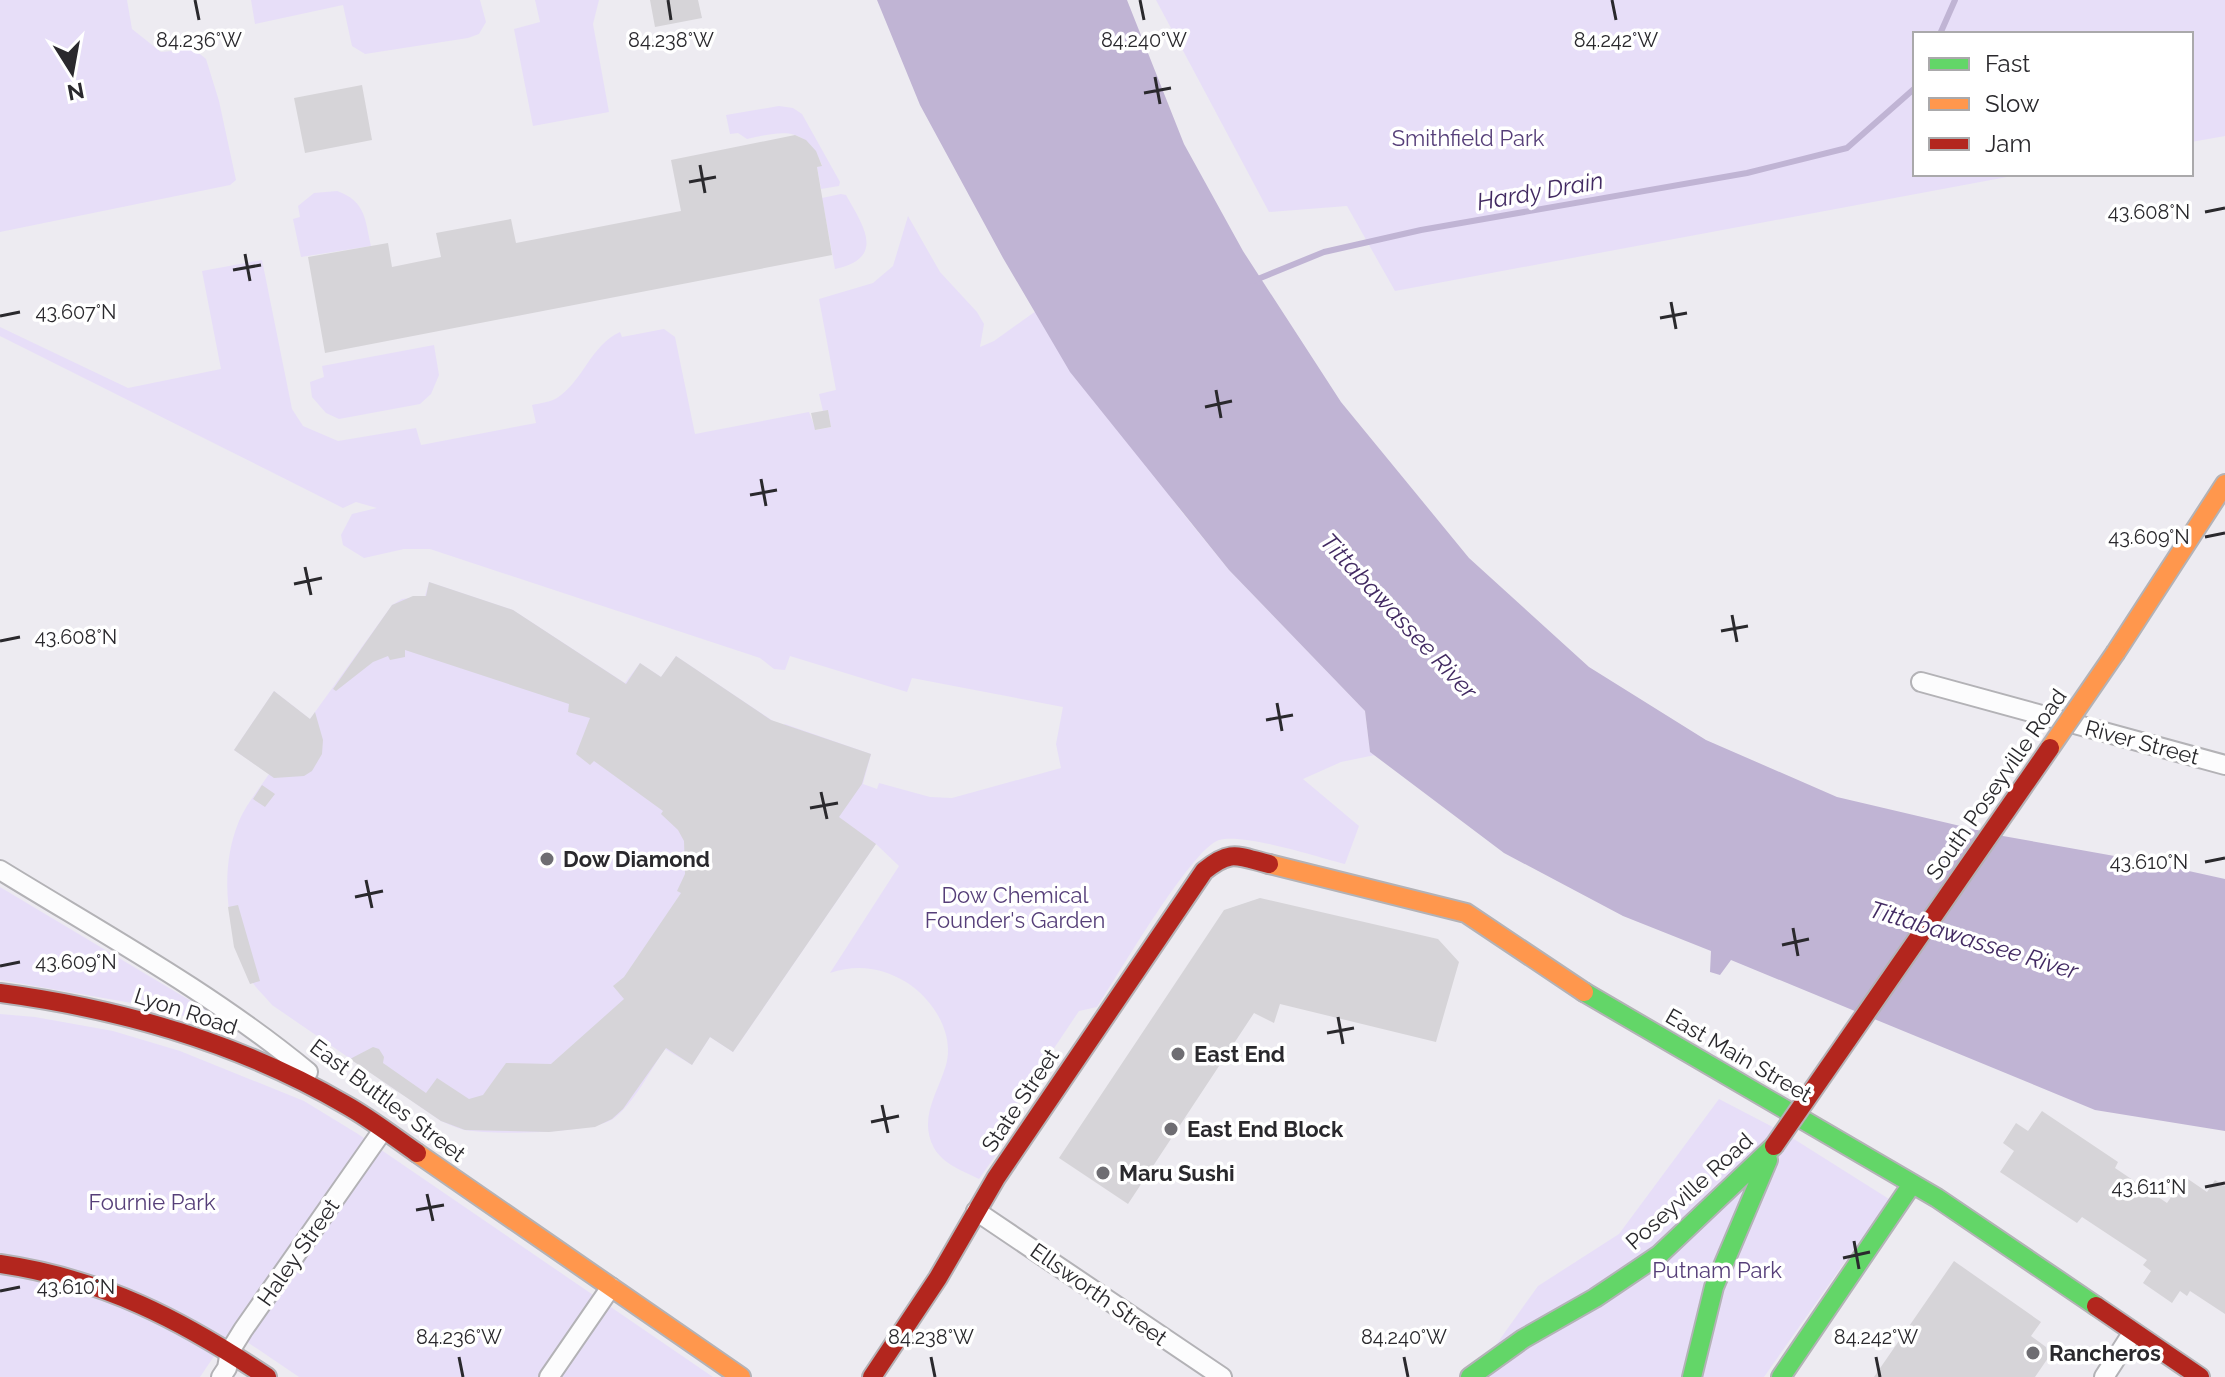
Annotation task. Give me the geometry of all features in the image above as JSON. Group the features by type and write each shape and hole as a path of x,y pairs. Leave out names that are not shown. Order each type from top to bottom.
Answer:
{"main road":[{"name":"South Poseyville Road","path":"1774,1146 2116,652 2225,484"},
{"name":"East Main Street","path":"1220,858 1234,855 1466,913 1601,1003 1937,1198 2200,1377"},
{"name":"State Street","path":"872,1377 931,1289 976,1211 1204,871 1220,858"},
{"name":"Lyon Road","path":"0,993 66,1002 132,1017 258,1061 347,1105"},
{"name":"East Buttles Street","path":"347,1105 741,1377"},
{"name":"Poseyville Road","path":"1470,1377 1523,1339 1595,1298 1659,1255 1774,1146"},
{"name":"Poseyville Road","path":"1692,1377 1714,1287 1774,1146"},
{"path":"1781,1377 1912,1184"},
{"path":"0,1264 102,1287 172,1317 267,1377"}],"street":[{"name":"River Street","path":"1921,682 2225,765"},
{"name":"East Buttles Street","path":"0,870 265,1037 347,1105"},
{"name":"Haley Street","path":"221,1377 227,1368 230,1351 383,1130"},
{"name":"Ellsworth Street","path":"976,1211 1222,1377"},
{"path":"549,1377 611,1287"},
{"path":"2104,1377 2133,1332"}],"green space":[{"path":"0,0 127,0 132,29 161,52 194,49 206,59 219,101 236,180 230,185 0,232"},
{"path":"251,0 480,0 486,22 479,34 468,38 365,54 352,46 343,5 255,24"},
{"path":"535,0 599,0 593,24 609,112 533,126 514,29 540,22"},
{"name":"Smithfield Park","path":"1156,0 2225,0 2225,136 2193,142 2193,32 1913,32 1913,176 2012,176 1395,291 1347,206 1269,212"},
{"path":"779,106 793,108 802,114 840,182 839,186 821,189 817,167 822,165 808,143 800,137 782,133 747,139 738,133 730,134 726,115"},
{"path":"337,191 354,200 363,212 371,246 301,257 293,219 300,217 298,206 314,193"},
{"path":"846,195 864,230 866,249 851,264 835,269 822,198"},
{"name":"Dow Chemical Founder's Garden","path":"908,216 940,272 977,312 984,324 980,347 994,341 1036,311 1181,511 1229,570 1365,711 1370,752 1375,755 1341,762 1303,779 1359,826 1345,864 1245,840 1219,840 1207,849 1173,889 1097,1007 1079,1011 998,1132 998,1152 979,1179 943,1158 930,1137 931,1106 948,1053 944,1029 932,1007 916,989 887,973 869,968 850,968 830,973 899,866 876,844 733,1052 710,1037 692,1065 665,1049 628,1105 613,1119 601,1124 540,1132 496,1132 464,1130 441,1121 272,1005 245,971 229,912 227,875 233,839 242,815 269,774 234,750 274,691 310,719 392,605 402,599 425,596 429,582 513,610 625,683 640,663 661,677 676,656 782,727 785,724 871,754 863,784 877,789 879,783 930,797 952,798 1061,768 1056,744 1063,707 912,678 907,692 790,656 785,670 774,669 760,658 430,549 404,549 364,558 343,545 341,535 352,514 377,508 356,502 343,508 0,336 0,327 128,388 221,369 202,271 262,260 292,409 303,426 338,441 416,428 421,445 536,423 532,405 555,399 566,391 610,338 620,332 622,337 664,329 675,337 695,434 809,412 816,430 831,427 828,410 823,411 819,394 836,390 819,299 873,283 893,266"},
{"path":"434,345 439,375 431,394 420,404 339,419 326,413 312,397 310,382 324,377 322,366"},
{"path":"0,887 221,1019 222,1024 215,1026 149,1006 0,980"},
{"name":"Fournie Park","path":"0,1014 113,1031 180,1051 304,1101 358,1134 713,1377 299,1377 231,1331 200,1377 0,1377"},
{"name":"Putnam Park","path":"1719,1099 1786,1134 1889,1199 1764,1377 1473,1377 1538,1286 1619,1234"}],"water":[{"name":"Tittabawassee River","path":"877,0 1127,0 1184,144 1243,251 1341,402 1469,558 1589,667 1706,740 1837,797 2003,836 2225,879 2225,1131 2095,1110 1731,960 1720,975 1710,972 1711,951 1623,916 1504,853 1370,752 1365,711 1229,570 1070,372 1003,258 920,105"}],"building":[{"path":"650,0 698,0 702,18 655,27"},
{"path":"362,85 372,140 305,153 294,98"},
{"path":"795,135 806,140 816,151 822,166 817,167 832,255 325,353 308,257 388,243 392,267 441,257 436,233 511,219 516,243 681,211 671,160"},
{"path":"828,410 831,427 815,430 811,413"},
{"name":"Dow Diamond","path":"429,582 513,610 626,684 640,663 661,677 676,656 771,720 871,754 862,784 839,817 876,844 733,1052 710,1037 692,1065 666,1048 623,1109 612,1119 595,1127 549,1132 465,1130 441,1121 350,1059 373,1047 379,1049 384,1057 383,1063 426,1093 437,1078 469,1099 483,1095 506,1063 551,1064 624,999 613,986 624,977 681,893 677,891 685,874 684,841 678,830 661,814 663,811 594,761 590,765 576,754 590,718 568,712 569,704 405,650 405,657 390,660 388,656 373,662 336,691 333,689 392,605 413,596 426,596"},
{"path":"274,691 310,719 315,712 323,740 322,754 312,771 304,776 274,778 234,750"},
{"path":"262,785 275,794 265,807 253,799"},
{"name":"East End","path":"1260,898 1438,939 1459,962 1436,1042 1280,1004 1274,1023 1254,1013 1128,1204 1059,1158 1224,910"},
{"path":"238,905 260,981 250,984 234,947 228,907"},
{"path":"2042,1111 2118,1162 2115,1168 2167,1203 2185,1177 2207,1192 2215,1180 2225,1186 2225,1314 2190,1291 2187,1296 2180,1291 2172,1303 2143,1283 2151,1271 2143,1265 2147,1260 2082,1217 2077,1223 2000,1172 2014,1151 2003,1143 2016,1123 2028,1131"},
{"path":"1954,1261 2041,1322 2031,1336 2046,1347 2048,1358 2035,1377 1874,1377"}],"waterway":[{"name":"Hardy Drain","path":"1941,32 1955,0"},
{"name":"Hardy Drain","path":"1253,281 1324,252 1421,230 1747,173 1847,148 1913,90"}],"traffic: fast":[{"path":"1584,992 1937,1198 2096,1306"},
{"path":"1470,1377 1523,1339 1595,1298 1659,1255 1774,1146"},
{"path":"1692,1377 1714,1287 1768,1160"},
{"path":"1781,1377 1912,1184"}],"traffic: slow":[{"path":"2116,652 2225,484"},
{"path":"2050,748 2116,652"},
{"path":"1269,864 1466,913 1584,992"},
{"path":"417,1153 741,1377"}],"traffic: jam":[{"path":"1774,1146 2050,748"},
{"path":"872,1377 938,1278 996,1178 1204,871 1221,860 1235,856 1269,864"},
{"path":"0,993 135,1019 222,1047 306,1083 373,1122 417,1153"},
{"path":"0,1264 38,1271 107,1291 204,1337 267,1377"},
{"path":"2096,1306 2200,1377"}],"place":[{"name":"Dow Diamond","path":"547,859"},
{"name":"East End","path":"1178,1054"},
{"name":"East End Block","path":"1171,1129"},
{"name":"Maru Sushi","path":"1103,1173"},
{"name":"Rancheros","path":"2033,1353"}]}
